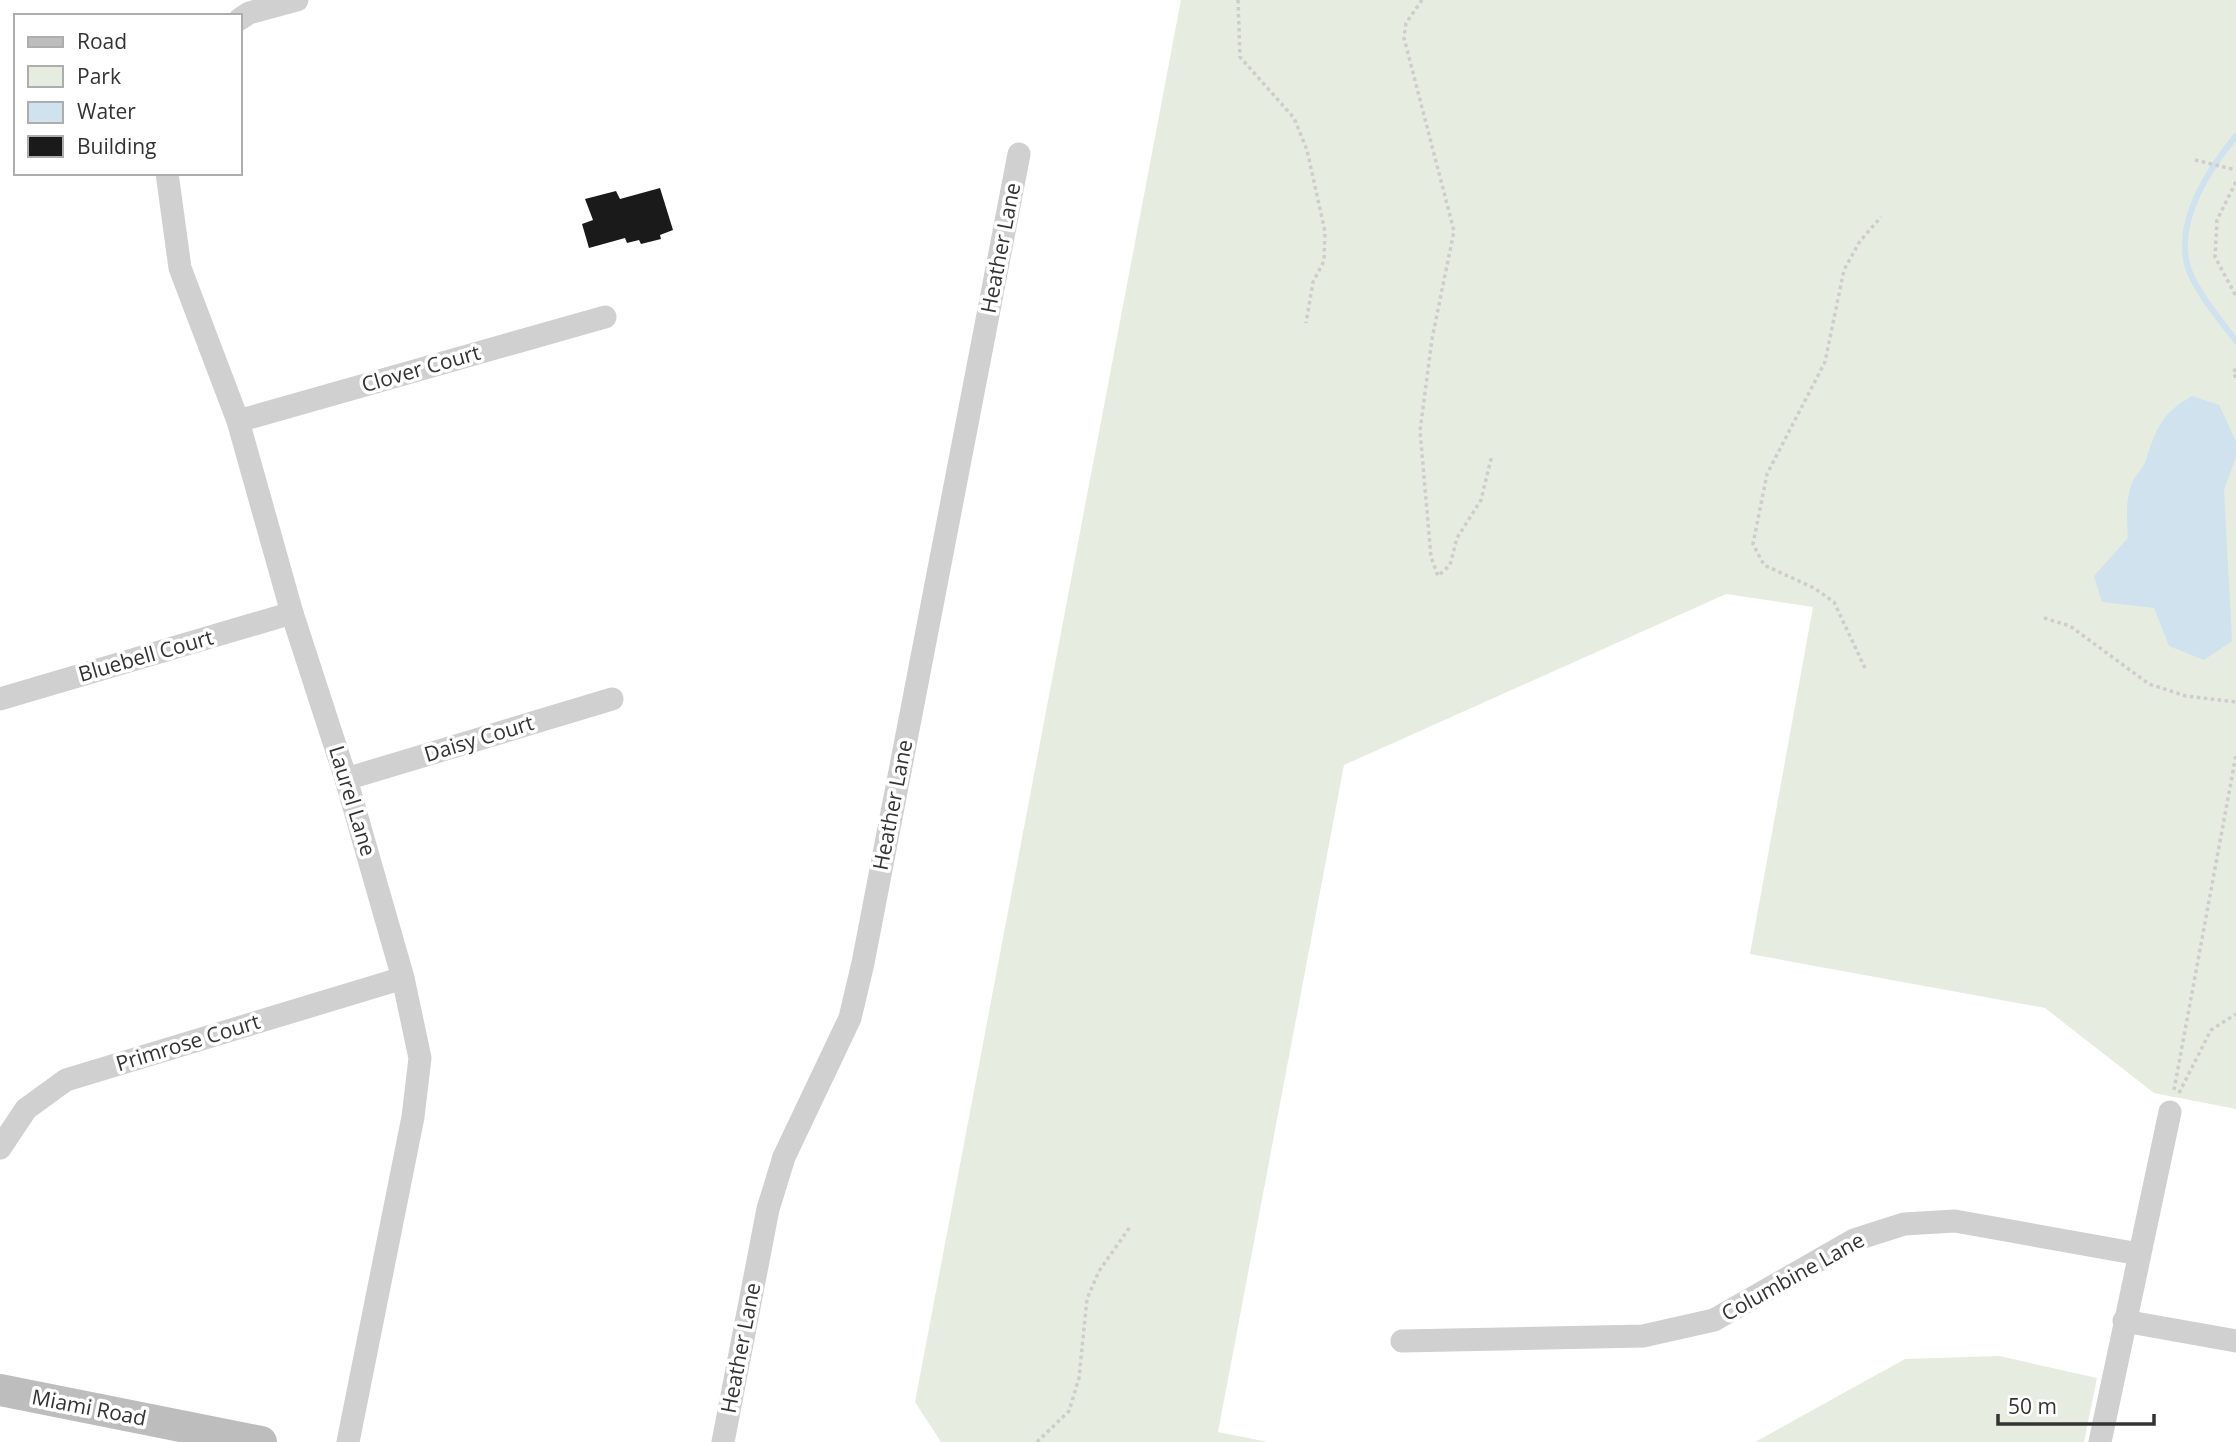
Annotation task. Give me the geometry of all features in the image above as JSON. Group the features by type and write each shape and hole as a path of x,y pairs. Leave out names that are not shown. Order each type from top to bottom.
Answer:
{"street":[{"path":"242,18 249,13 297,0"},
{"name":"Heather Lane","path":"723,1442 768,1209 784,1157 850,1018 863,963 1019,154"},
{"name":"Laurel Lane","path":"167,175 180,268 238,421 292,613 346,779 403,978 420,1058 413,1117 348,1442"},
{"name":"Clover Court","path":"238,421 605,317"},
{"name":"Bluebell Court","path":"0,699 292,613"},
{"name":"Daisy Court","path":"346,779 612,699"},
{"name":"Primrose Court","path":"0,1148 26,1109 66,1080 403,978"},
{"path":"2100,1442 2170,1112"},
{"name":"Columbine Lane","path":"1402,1340 1643,1336 1714,1320 1854,1240 1904,1224 1955,1222 2139,1254"},
{"path":"2124,1321 2236,1341"},
{"name":"Miami Road","path":"0,1390 261,1442"}],"path":[{"path":"1238,0 1240,57 1294,118 1307,150 1325,232 1324,261 1313,282 1306,323"},
{"path":"1422,0 1406,23 1404,38 1454,231 1432,339 1420,431 1431,557 1438,576 1450,565 1457,538 1481,500 1492,455"},
{"path":"2195,160 2236,170"},
{"path":"2236,182 2217,220 2215,257 2236,296"},
{"path":"1865,668 1834,602 1814,588 1764,565 1752,544 1767,474 1825,362 1844,270 1860,242 1881,217"},
{"path":"2234,370 2236,378"},
{"path":"2044,618 2070,626 2149,684 2186,696 2236,702"},
{"path":"2170,1112 2236,755"},
{"path":"2170,1112 2211,1030 2236,1014"},
{"path":"1037,1442 1069,1411 1079,1378 1087,1299 1099,1271 1130,1227"}],"green space":[{"path":"1181,0 2236,0 2236,1109 2154,1093 2045,1008 1750,954 1813,607 1726,594 1344,765 1218,1432 1268,1442 941,1442 915,1402"},
{"path":"1999,1356 2097,1378 2084,1442 1755,1442 1905,1359"}],"water":[{"path":"2192,396 2219,405 2236,441 2236,457 2224,490 2232,641 2204,660 2169,646 2154,608 2102,602 2094,576 2128,538 2128,497 2133,480 2145,463 2157,430 2167,415"}],"building":[{"path":"660,188 673,230 660,235 661,239 641,244 639,240 627,243 625,238 589,248 582,224 593,220 585,199 616,191 620,199"}],"waterway":[{"path":"2236,136 2215,163 2197,195 2186,229 2185,247 2187,264 2195,283 2236,341"}]}
